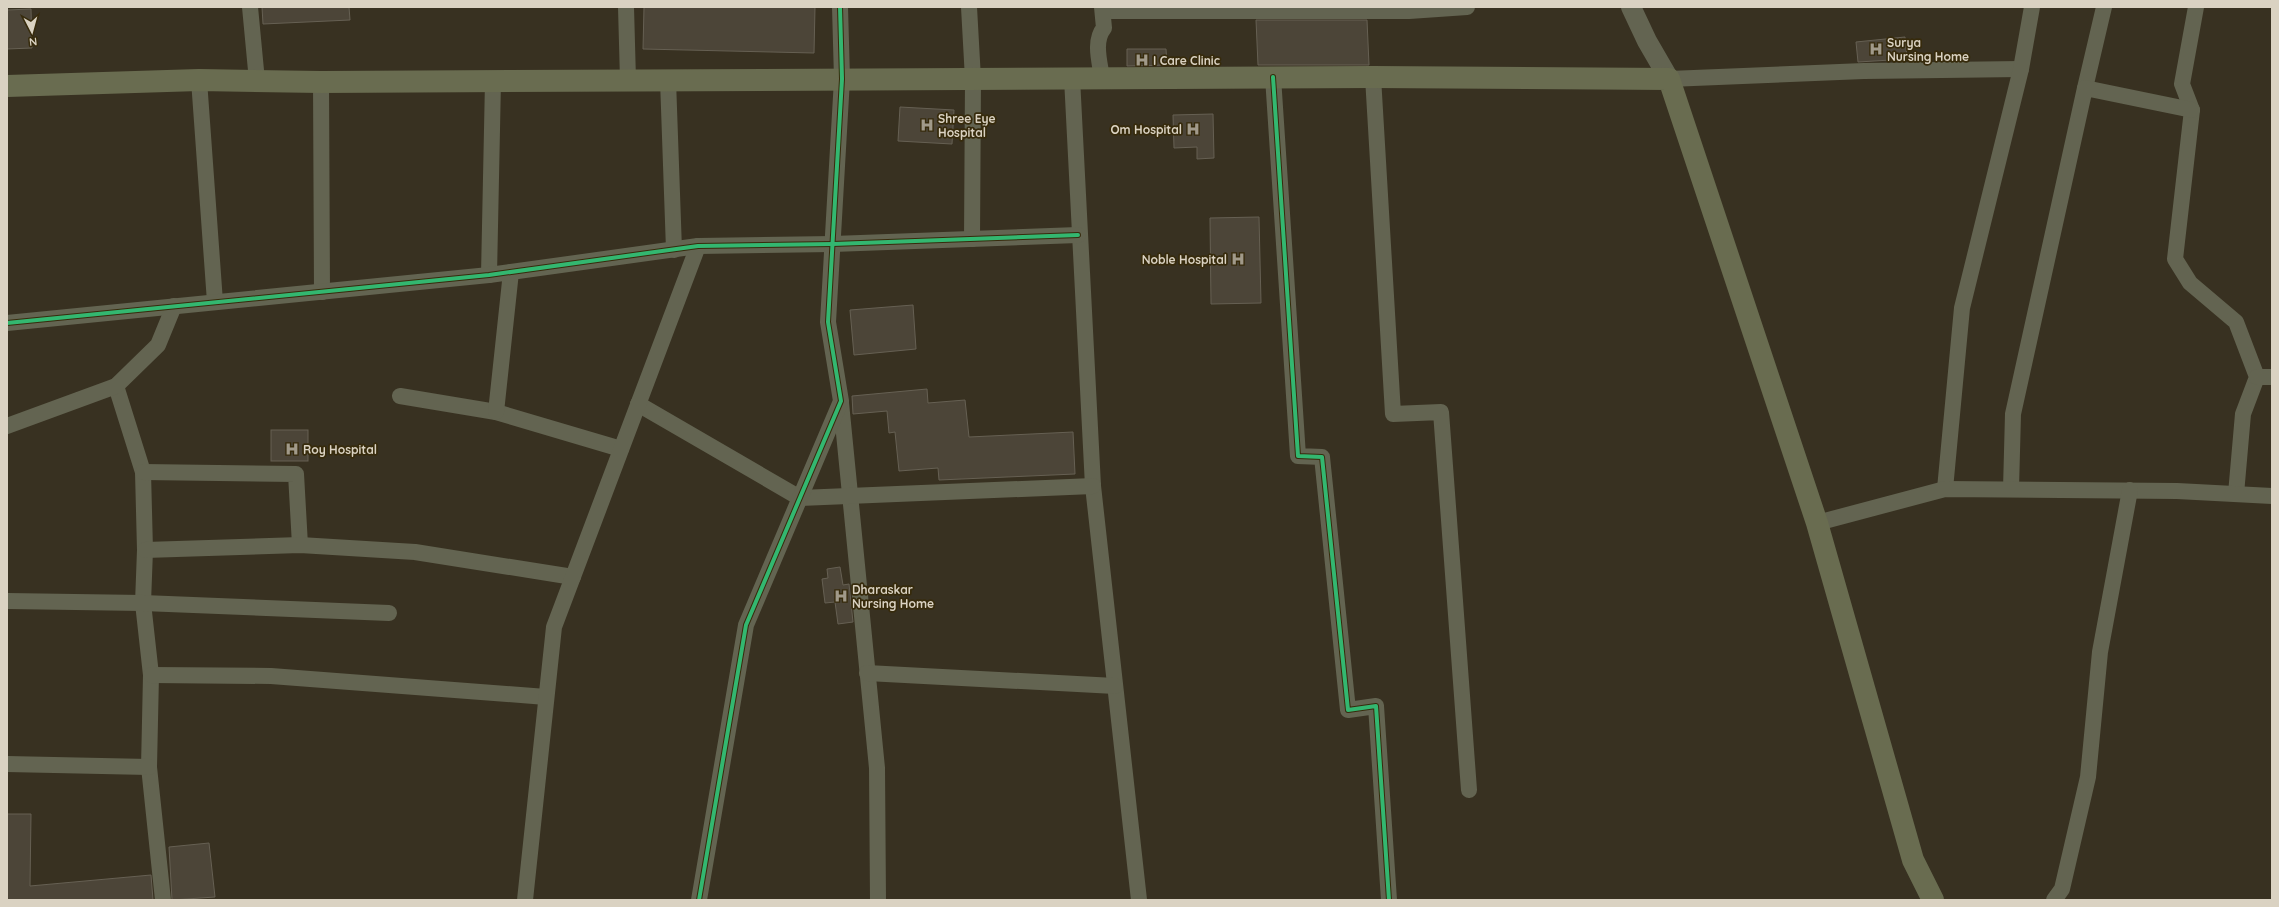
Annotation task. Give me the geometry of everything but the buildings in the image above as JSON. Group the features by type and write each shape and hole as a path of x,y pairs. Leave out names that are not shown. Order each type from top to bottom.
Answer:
{"main road":[{"path":"7,86 199,80 321,82 1373,77 1668,80 1817,523 1913,860 1933,900"}],"street":[{"path":"250,7 257,81"},
{"path":"626,7 628,80"},
{"path":"840,7 842,79 828,322 841,401 876,768 878,900"},
{"path":"969,7 973,79 972,239"},
{"path":"1102,78 1098,42 1100,33 1104,28 1103,9 1409,11 1467,7"},
{"path":"1631,7 1668,80 1864,71 2021,69"},
{"path":"1945,489 1962,308 2021,69 2032,7"},
{"path":"2011,489 2013,414 2104,7"},
{"path":"2196,7 2182,84 2192,110 2175,259 2190,283 2236,322 2264,377 2243,414 2236,494"},
{"path":"1273,77 1298,456 1322,457 1348,710 1376,706 1389,900"},
{"path":"1373,77 1394,414 1441,412 1469,790"},
{"path":"1072,78 1078,235 1093,486 1139,900"},
{"path":"199,80 215,302"},
{"path":"668,80 674,250"},
{"path":"489,275 494,81"},
{"path":"321,82 322,292"},
{"path":"2085,88 2192,110"},
{"path":"7,323 489,275 698,246 832,244 1078,235"},
{"path":"525,900 554,627 698,246"},
{"path":"496,412 511,272"},
{"path":"7,426 116,386 158,344 174,306"},
{"path":"116,386 143,472 145,550 143,603 151,675 149,767 163,900"},
{"path":"400,396 496,412 621,449"},
{"path":"699,900 746,625 841,401"},
{"path":"638,404 800,498 1093,486"},
{"path":"143,472 296,474 300,545"},
{"path":"1817,523 1945,489 2130,490 2272,496"},
{"path":"2054,900 2062,889 2088,777 2100,652 2130,490"},
{"path":"145,550 300,545 415,552 573,576"},
{"path":"7,602 143,603 389,613"},
{"path":"867,673 1115,686"},
{"path":"151,675 271,676 546,697"},
{"path":"7,764 149,767"}],"cycle path":[{"path":"699,900 746,625 841,401 828,322 842,79 840,7"},
{"path":"1273,77 1298,456 1322,457 1348,710 1376,706 1389,900"},
{"path":"7,323 489,275 698,246 833,244 1078,235"}],"place":[{"name":"Surya Nursing Home","path":"1876,49"},
{"name":"I Care Clinic","path":"1142,60"},
{"name":"Shree Eye Hospital","path":"927,125"},
{"name":"Om Hospital","path":"1193,129"},
{"name":"Noble Hospital","path":"1238,259"},
{"name":"Roy Hospital","path":"292,449"},
{"name":"Dharaskar Nursing Home","path":"841,596"}]}
